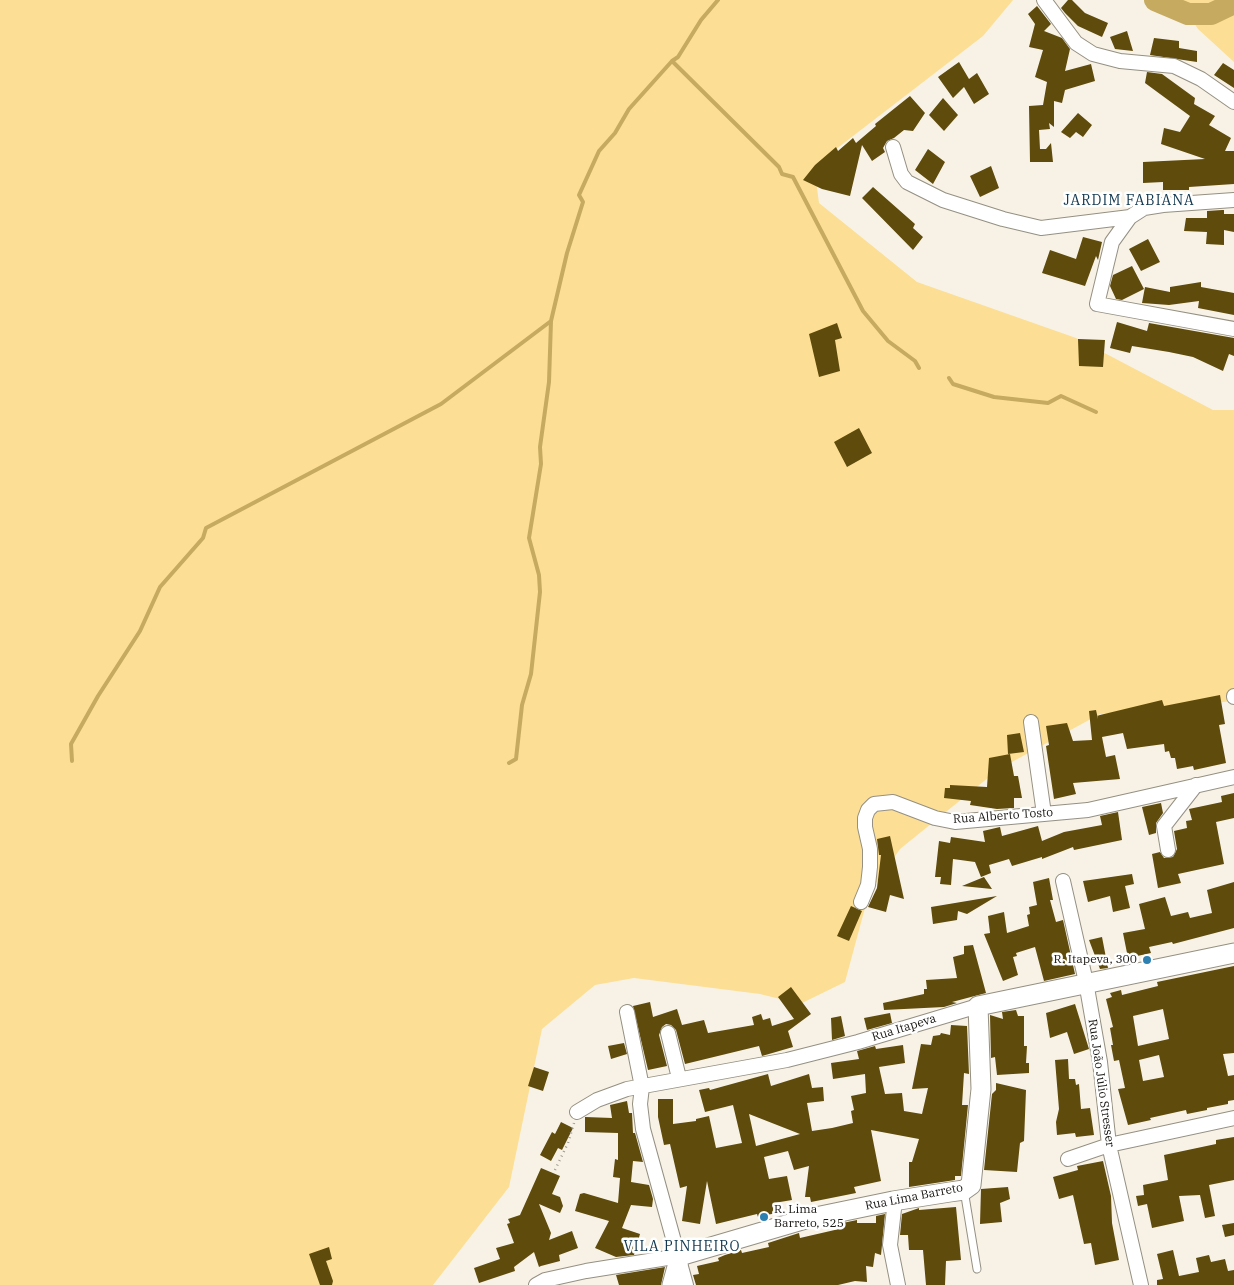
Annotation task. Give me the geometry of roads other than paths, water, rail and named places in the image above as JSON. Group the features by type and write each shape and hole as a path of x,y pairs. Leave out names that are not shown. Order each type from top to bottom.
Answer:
{"street":[{"path":"1044,0 1076,43 1093,54 1120,61 1174,66 1201,79 1234,102"},
{"path":"893,147 901,174 907,182 943,200 1003,219 1041,228 1130,217"},
{"path":"1234,200 1144,208 1130,217 1112,242 1097,304 1234,329"},
{"path":"1030,722 1044,814"},
{"name":"Rua Alberto Tosto","path":"861,902 868,885 870,867 870,848 865,818 874,804 893,802 934,818 955,822 1088,810 1234,777"},
{"path":"1168,850 1164,826 1196,785"},
{"name":"Rua João Júlio Stresser","path":"1063,881 1086,982 1100,1062 1109,1145 1141,1285"},
{"name":"Rua Itapeva","path":"577,1112 596,1100 627,1089 679,1078 787,1060 858,1042 978,1006 1086,982 1234,953"},
{"path":"967,1187 981,1089 978,1006"},
{"path":"627,1012 642,1087 640,1104 643,1129 680,1256 686,1285"},
{"path":"668,1033 679,1078"},
{"path":"1068,1159 1109,1145 1234,1118"},
{"name":"Rua Lima Barreto","path":"536,1285 545,1280 594,1270 680,1256 806,1218 967,1187"},
{"path":"895,1200 890,1245 898,1285"},
{"path":"672,1285 680,1256"}],"lane":[{"path":"967,1187 976,1269"}],"waterway":[{"path":"509,763 516,759 522,705 531,674 540,592 539,575 529,538 541,464 540,447 549,382 551,321 567,253 583,202 579,195 599,151 615,133 629,109 672,61 678,57 701,20 718,0"},
{"path":"1155,0 1188,14 1211,14 1234,3"},
{"path":"672,61 779,167 782,174 793,177 863,311 888,341 915,361 919,368"},
{"path":"72,761 71,744 98,696 140,631 160,587 203,538 206,528 441,404 551,321"},
{"path":"949,378 953,384 994,397 1048,403 1061,396 1096,412"}],"place":[{"name":"R. Itapeva, 300","path":"1147,960"},
{"name":"R. Lima Barreto, 525","path":"764,1217"}],"district":[{"name":"JARDIM FABIANA","path":"1129,201"},
{"name":"VILA PINHEIRO","path":"682,1247"}]}
